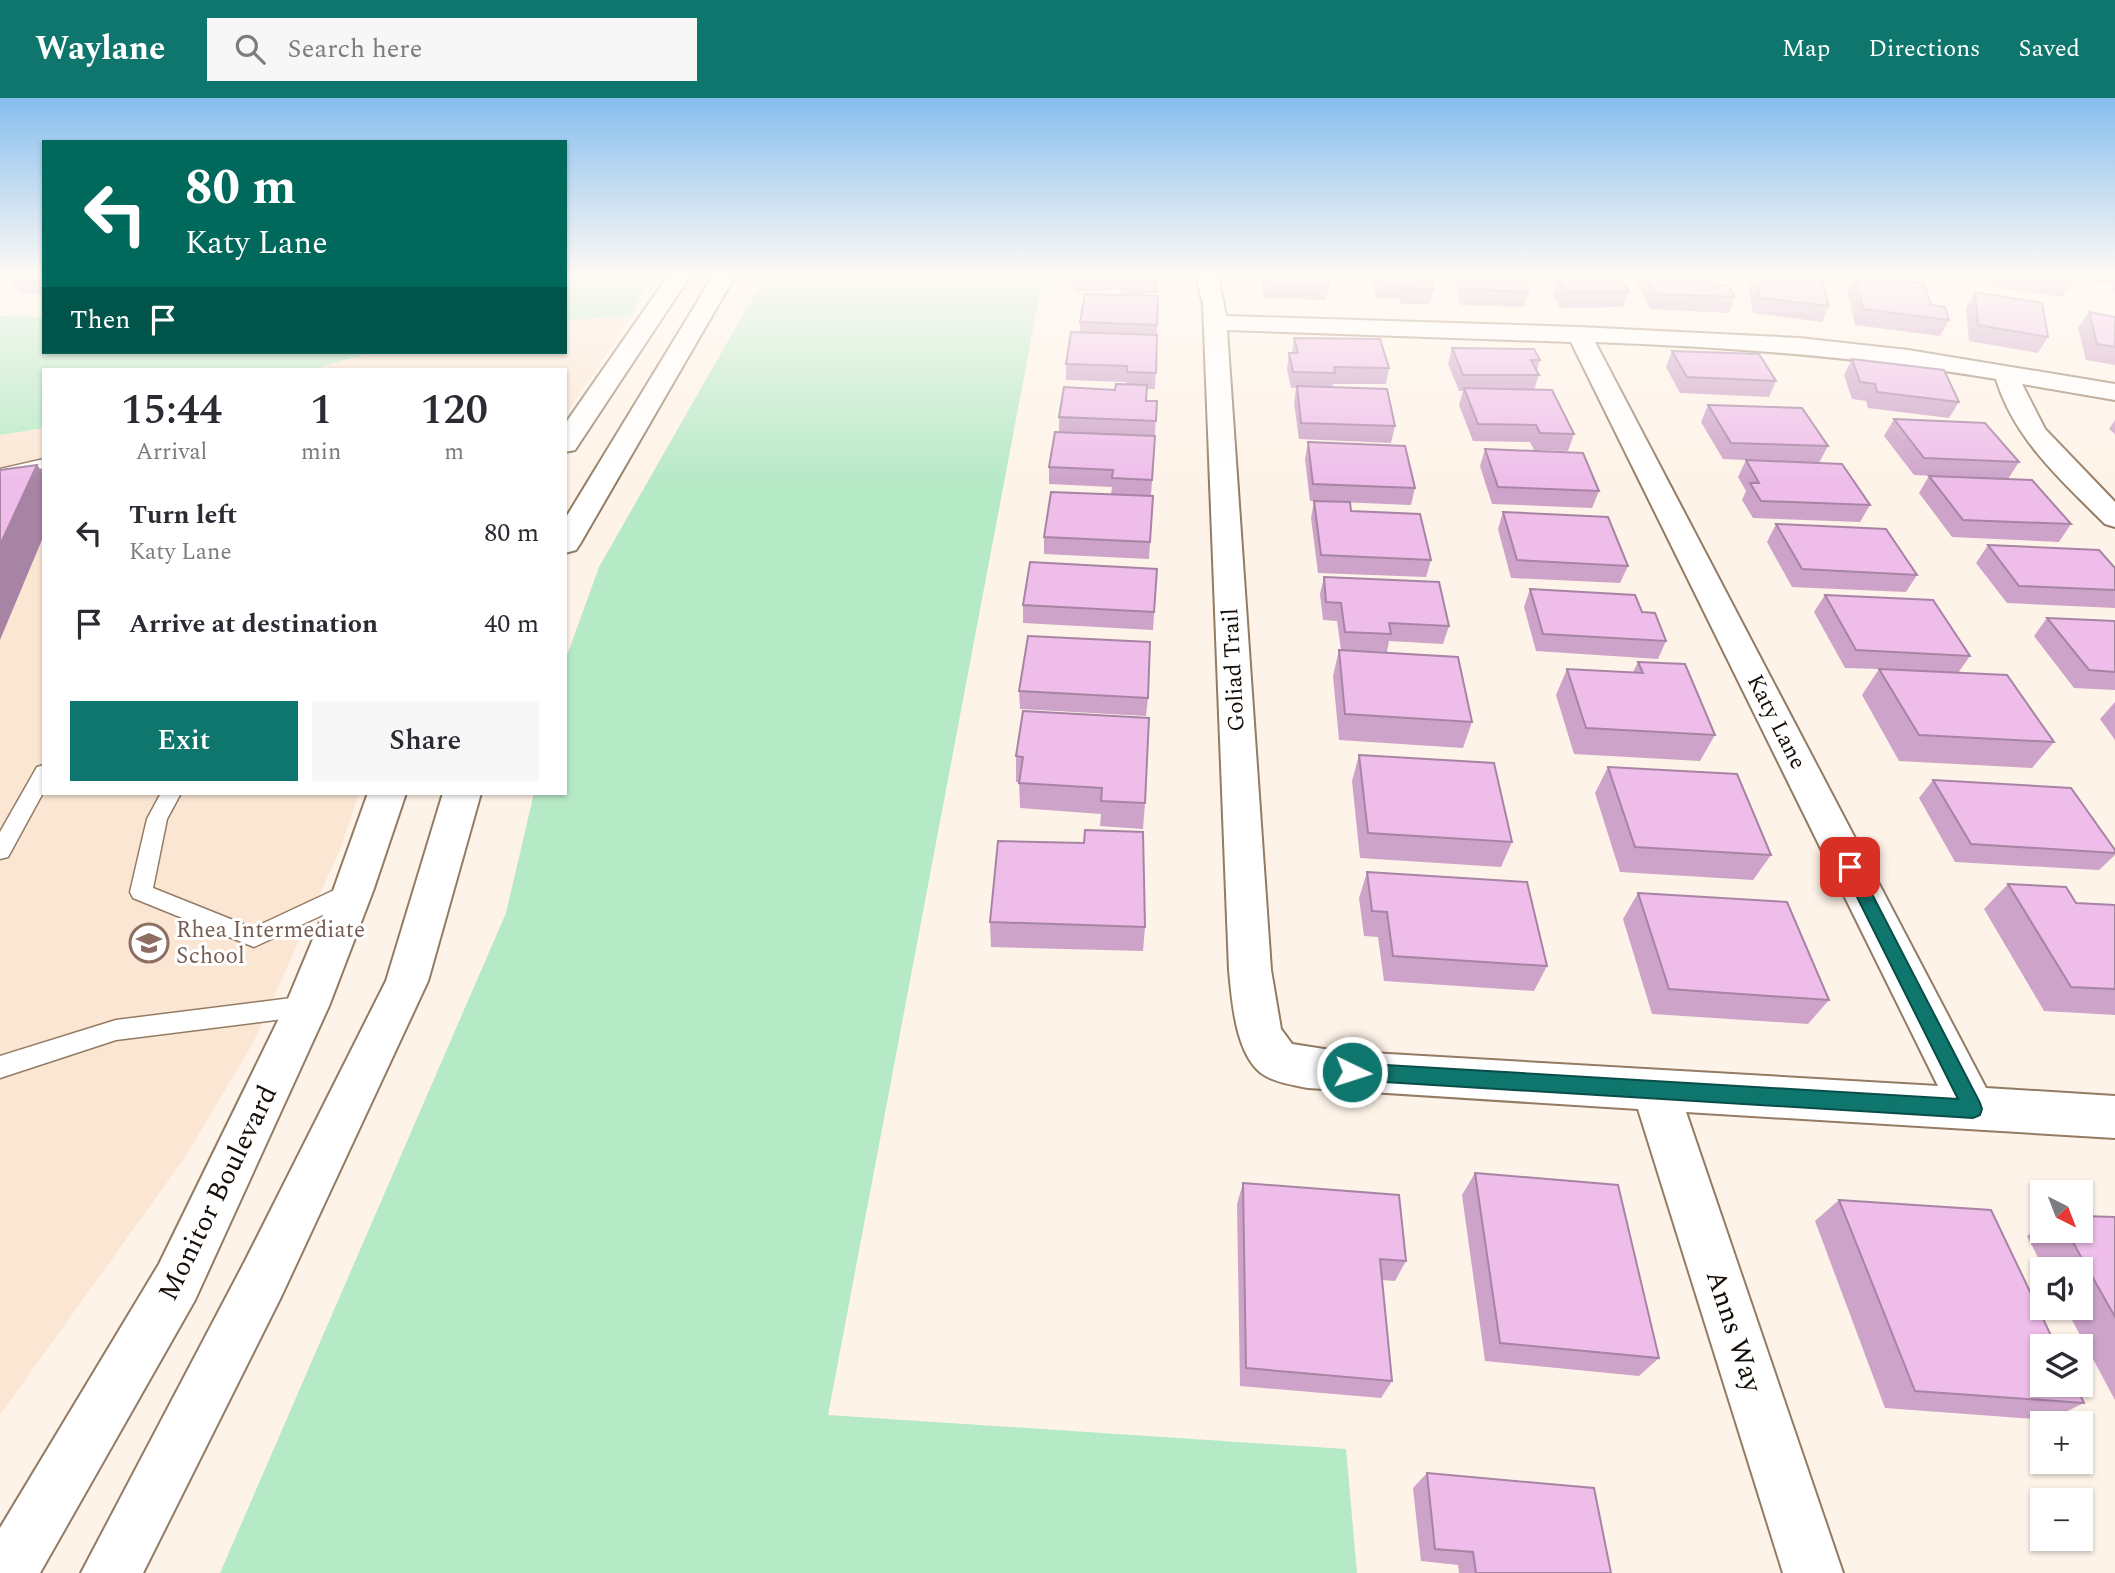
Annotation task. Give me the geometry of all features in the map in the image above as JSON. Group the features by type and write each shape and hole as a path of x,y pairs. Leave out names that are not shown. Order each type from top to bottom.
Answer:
{"street":[{"path":"567,441 632,345"},
{"path":"567,541 683,345"},
{"name":"Goliad Trail","path":"1217,345 1250,970 1254,1010 1264,1036 1277,1058 1301,1067 1655,1090"},
{"name":"Katy Lane","path":"1585,345 1973,1109"},
{"path":"1796,345 1908,358 2115,392"},
{"path":"2006,373 2011,397 2024,419 2115,518"},
{"name":"Monitor Boulevard","path":"7,1573 177,1282 307,1006 353,891 386,795"},
{"path":"111,1573 269,1267 407,982 460,795"},
{"path":"1655,1090 2115,1117"},
{"name":"Anns Way","path":"1655,1090 1813,1573"}],"lane":[{"path":"0,461 42,456"},
{"path":"0,474 42,464"},
{"path":"0,851 42,776"},
{"path":"170,795 157,818 141,892 254,937 353,891"},
{"path":"0,1067 116,1030 307,1006"}],"shaded area":[{"path":"567,345 613,345 567,413 567,368 317,368 366,354 567,354"},
{"name":"Rhea Intermediate School","path":"42,428 42,795 358,795 342,845 254,1041 186,1156 0,1415 0,435"}],"green space":[{"path":"0,345 42,345 42,354 366,354 317,368 42,368 42,428 0,435"},
{"path":"726,345 1030,345 828,1415 1346,1449 1357,1573 220,1573 506,913 534,795 567,795 567,655 599,567"}],"building":[{"path":"1069,345 1157,345 1156,373 1127,372 1127,366 1066,364"},
{"path":"1296,345 1382,345 1389,368 1334,367 1335,373 1293,372 1289,353 1298,353"},
{"path":"1452,348 1534,349 1540,360 1531,360 1539,375 1463,375"},
{"path":"1672,351 1759,354 1776,381 1687,377"},
{"path":"1852,359 1944,370 1959,402 1877,392 1875,384 1860,382"},
{"path":"1116,384 1147,385 1146,401 1157,401 1156,421 1059,417 1064,387 1115,390"},
{"path":"1297,386 1387,389 1395,426 1301,423"},
{"path":"1464,388 1552,390 1574,434 1540,433 1536,425 1478,424"},
{"path":"1708,405 1802,408 1828,446 1731,443"},
{"path":"1894,419 1985,423 2019,462 1924,458"},
{"path":"1055,432 1155,436 1152,480 1112,478 1113,470 1049,467"},
{"path":"1308,442 1405,446 1415,488 1313,484"},
{"path":"1485,449 1583,453 1599,491 1498,487"},
{"path":"1746,460 1842,464 1870,505 1761,501 1750,483 1759,483"},
{"path":"37,465 0,545 0,470"},
{"path":"1929,476 2032,480 2071,524 1963,520"},
{"path":"1051,492 1153,496 1150,542 1044,537"},
{"path":"1314,501 1350,502 1351,511 1420,514 1431,560 1321,555"},
{"path":"1503,512 1608,517 1628,566 1517,560"},
{"path":"1776,524 1886,529 1917,575 1802,569"},
{"path":"1988,545 2099,550 2115,568 2115,590 2019,586"},
{"path":"1030,562 1157,569 1154,612 1023,605"},
{"path":"1324,577 1439,582 1449,626 1389,623 1391,634 1345,632 1341,603 1326,602"},
{"path":"1530,589 1635,595 1642,612 1655,613 1666,641 1543,634"},
{"path":"1825,595 1933,600 1970,656 1856,650"},
{"path":"2047,618 2115,621 2115,672 2089,670"},
{"path":"1028,636 1150,642 1148,698 1019,691"},
{"path":"1339,650 1458,657 1472,722 1345,714"},
{"path":"1638,662 1685,664 1715,735 1586,728 1567,669 1643,673"},
{"path":"1879,669 2007,675 2054,742 1919,735"},
{"path":"1023,711 1149,718 1145,803 1101,801 1102,788 1019,783 1023,757 1016,756"},
{"path":"1359,755 1494,763 1512,842 1368,833"},
{"path":"1608,767 1737,774 1771,855 1635,847"},
{"path":"1933,780 2071,788 2115,853 1971,844"},
{"path":"1085,830 1143,832 1145,927 990,922 998,841 1084,843"},
{"path":"1367,872 1527,882 1547,966 1393,956 1387,912 1372,911"},
{"path":"2008,884 2066,887 2076,903 2115,905 2115,989 2071,987"},
{"path":"1638,893 1787,902 1829,1000 1669,989"},
{"path":"1475,1173 1618,1185 1659,1358 1500,1343"},
{"path":"1243,1183 1399,1195 1406,1261 1380,1259 1392,1381 1246,1368"},
{"path":"1839,1200 1991,1210 2030,1292 2030,1320 2044,1320 2050,1334 2030,1334 2030,1397 2081,1397 2084,1403 1915,1391"},
{"path":"2093,1216 2115,1217 2115,1317 2093,1278 2093,1257 2081,1257 2073,1243 2093,1243"},
{"path":"1427,1473 1594,1488 1611,1573 1476,1573 1473,1552 1435,1549"}],"place":[{"name":"Rhea Intermediate School","path":"149,943"}],"route":[{"path":"1352,1072 1973,1109 1850,867"}]}
